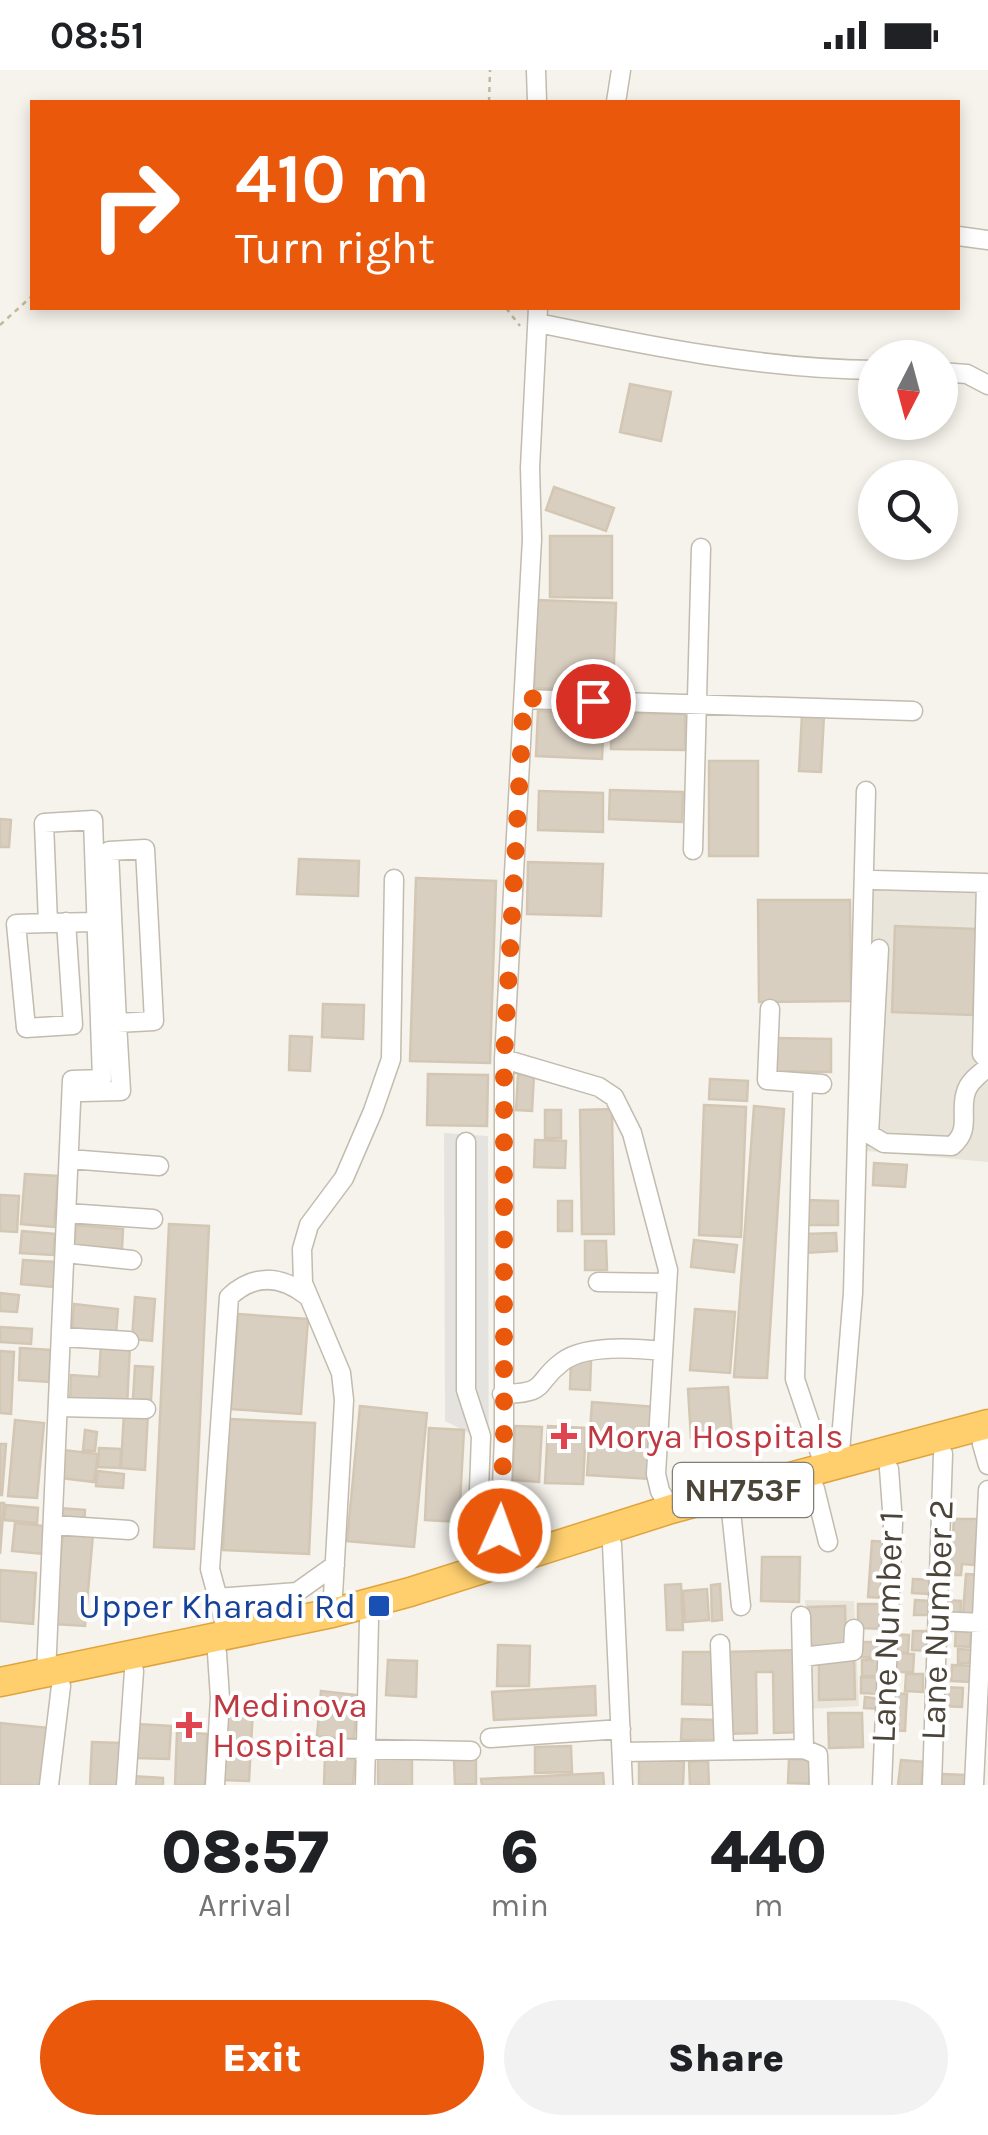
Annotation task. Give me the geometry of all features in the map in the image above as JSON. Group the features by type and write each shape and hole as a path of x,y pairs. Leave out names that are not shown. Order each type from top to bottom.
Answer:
{"highway":[{"name":"NH753F","path":"0,1682 134,1671 671,1509 826,1474 987,1444"},
{"name":"NH753F","path":"0,1698 54,1680 222,1644 369,1620 731,1511 826,1474 889,1469 987,1444"}],"street":[{"path":"536,70 536,100"},
{"path":"616,100 621,70"},
{"path":"960,236 988,240"},
{"path":"488,1566 502,1394 504,1059 532,539 530,468 538,315 624,341 806,370 858,370"},
{"path":"958,373 988,385"},
{"path":"693,850 702,548"},
{"path":"524,698 913,711"},
{"path":"826,1474 843,1452 853,1292 866,791"},
{"path":"49,1785 54,1680 53,1526 72,1080 102,1080 93,820 44,822 57,923 74,1024 26,1028 16,924 57,923 96,922"},
{"path":"72,1092 120,1091 117,1023 110,851 145,849 154,1021 117,1023"},
{"path":"332,1613 341,1373 307,1296 302,1249 309,1225 344,1178 374,1112 391,1059 394,879"},
{"path":"874,880 986,883 982,1054 988,1064 965,1093 966,1122 961,1138 952,1146 884,1142 869,1134 879,949"},
{"path":"770,1009 767,1080 812,1083 795,1379 826,1474 828,1542"},
{"path":"504,1059 578,1079 614,1097 636,1146 663,1246 667,1282 656,1474 660,1491 671,1509"},
{"path":"466,1142 466,1390 482,1436 488,1566"},
{"path":"69,1159 159,1166"},
{"path":"67,1213 153,1219"},
{"path":"65,1253 132,1260"},
{"path":"214,1785 222,1644 210,1569 229,1297 245,1282 266,1280 288,1282 307,1296"},
{"path":"598,1282 667,1282"},
{"path":"62,1337 128,1340"},
{"path":"502,1394 522,1394 541,1387 563,1360 623,1347 664,1351"},
{"path":"58,1407 146,1410"},
{"name":"Lane Number 2","path":"932,1785 943,1454"},
{"name":"Lane Number 1","path":"882,1785 893,1523 889,1469"},
{"path":"974,1785 988,1490"},
{"path":"731,1511 741,1606"},
{"path":"53,1526 129,1530"},
{"path":"612,1544 623,1785"},
{"path":"216,1598 297,1592 334,1565"},
{"path":"800,1616 804,1748"},
{"path":"365,1785 369,1620"},
{"path":"938,1621 982,1622"},
{"path":"802,1656 853,1651 854,1629"},
{"path":"720,1644 724,1750"},
{"path":"126,1785 134,1671"},
{"path":"490,1738 621,1730"},
{"path":"311,1748 471,1751"},
{"path":"622,1752 804,1748 818,1755 819,1785"}],"path":[{"path":"489,100 490,70"},
{"path":"0,325 30,298"}],"shaded area":[{"path":"868,871 988,876 988,1054 978,1064 988,1084 988,1162 856,1150"},
{"path":"444,1133 488,1136 489,1543 466,1543 473,1435 445,1421"},
{"path":"805,1600 854,1601 859,1706 809,1709"}],"building":[{"path":"630,384 671,392 661,441 620,432"},
{"path":"554,487 614,508 606,531 546,510"},
{"path":"550,536 612,536 612,598 550,597"},
{"path":"537,600 616,603 613,691 534,688"},
{"path":"538,711 604,714 602,759 536,756"},
{"path":"612,713 685,714 685,750 611,749"},
{"path":"802,715 824,715 821,772 799,771"},
{"path":"709,761 758,761 758,856 709,856"},
{"path":"610,790 683,792 682,822 609,819"},
{"path":"539,791 603,793 603,832 538,830"},
{"path":"0,819 11,820 9,847 0,847"},
{"path":"299,859 359,861 358,896 297,894"},
{"path":"528,862 603,864 601,916 527,914"},
{"path":"416,878 496,881 490,1063 410,1061"},
{"path":"758,900 850,900 851,1001 759,1002"},
{"path":"895,926 976,929 973,1015 892,1012"},
{"path":"323,1004 364,1005 363,1039 322,1037"},
{"path":"290,1036 312,1037 310,1071 289,1070"},
{"path":"775,1038 831,1039 831,1072 775,1071"},
{"path":"428,1074 488,1075 487,1126 427,1125"},
{"path":"518,1074 534,1074 532,1111 516,1110"},
{"path":"710,1079 748,1081 747,1101 709,1099"},
{"path":"704,1105 746,1107 741,1237 699,1235"},
{"path":"754,1106 784,1109 767,1378 734,1377"},
{"path":"612,1109 614,1234 582,1234 580,1110"},
{"path":"545,1110 561,1110 561,1138 545,1138"},
{"path":"535,1140 566,1141 565,1168 534,1167"},
{"path":"874,1163 907,1165 905,1187 873,1185"},
{"path":"25,1174 58,1176 54,1227 21,1224"},
{"path":"0,1195 19,1196 17,1232 0,1231"},
{"path":"804,1200 838,1201 838,1225 803,1225"},
{"path":"558,1201 572,1201 572,1231 558,1231"},
{"path":"169,1224 209,1226 194,1549 154,1547"},
{"path":"76,1225 123,1229 122,1249 74,1246"},
{"path":"22,1231 55,1234 53,1255 20,1253"},
{"path":"836,1233 837,1251 804,1253 803,1234"},
{"path":"694,1240 737,1245 734,1272 691,1267"},
{"path":"585,1241 606,1241 607,1270 585,1270"},
{"path":"23,1260 55,1262 53,1287 21,1284"},
{"path":"0,1293 19,1295 17,1312 0,1311"},
{"path":"135,1297 155,1299 152,1341 132,1339"},
{"path":"74,1304 118,1309 116,1334 72,1331"},
{"path":"695,1309 735,1312 730,1373 690,1370"},
{"path":"238,1314 308,1319 301,1414 231,1409"},
{"path":"0,1327 32,1329 31,1344 0,1342"},
{"path":"101,1344 130,1346 127,1406 70,1403 71,1375 99,1377"},
{"path":"20,1348 51,1350 49,1382 19,1380"},
{"path":"0,1351 14,1352 11,1414 0,1413"},
{"path":"571,1360 591,1361 590,1390 570,1389"},
{"path":"135,1366 153,1367 151,1400 133,1399"},
{"path":"728,1387 732,1435 691,1438 688,1389"},
{"path":"592,1402 655,1407 650,1479 587,1475"},
{"path":"360,1406 427,1413 414,1547 347,1541"},
{"path":"124,1411 148,1412 145,1470 121,1468"},
{"path":"229,1419 315,1423 309,1554 223,1550"},
{"path":"15,1420 44,1423 37,1498 8,1496"},
{"path":"515,1426 542,1427 539,1482 513,1480"},
{"path":"548,1426 586,1428 583,1484 545,1483"},
{"path":"429,1428 464,1430 459,1522 425,1520"},
{"path":"85,1430 97,1432 95,1451 83,1450"},
{"path":"0,1444 6,1444 2,1495 0,1495"},
{"path":"99,1448 121,1449 120,1468 98,1467"},
{"path":"63,1450 98,1454 94,1482 60,1478"},
{"path":"98,1471 124,1474 123,1488 96,1486"},
{"path":"0,1503 4,1503 0,1554"},
{"path":"6,1505 38,1508 37,1523 4,1520"},
{"path":"59,1508 85,1510 84,1524 57,1521"},
{"path":"954,1519 978,1519 974,1565 962,1564 961,1575 950,1575"},
{"path":"15,1523 45,1526 43,1554 12,1551"},
{"path":"63,1531 93,1534 85,1626 55,1624"},
{"path":"872,1541 889,1542 884,1598 868,1597"},
{"path":"762,1557 800,1557 799,1602 761,1601"},
{"path":"0,1570 36,1573 33,1624 0,1621"},
{"path":"966,1574 982,1575 978,1615 963,1613"},
{"path":"913,1579 930,1580 929,1594 912,1593"},
{"path":"681,1584 683,1630 667,1630 665,1585"},
{"path":"720,1584 722,1620 712,1621 711,1585"},
{"path":"707,1589 709,1620 685,1622 683,1591"},
{"path":"915,1600 931,1601 930,1615 914,1615"},
{"path":"944,1600 961,1601 960,1620 943,1619"},
{"path":"858,1604 887,1604 886,1629 858,1628"},
{"path":"845,1606 846,1650 809,1651 808,1607"},
{"path":"956,1626 971,1627 970,1647 955,1646"},
{"path":"913,1631 931,1631 930,1651 912,1650"},
{"path":"890,1634 909,1635 908,1653 890,1652"},
{"path":"859,1642 881,1642 880,1658 859,1657"},
{"path":"498,1645 530,1646 529,1686 497,1686"},
{"path":"958,1649 973,1650 973,1663 958,1663"},
{"path":"799,1650 801,1732 774,1733 773,1672 756,1672 757,1733 725,1734 724,1652"},
{"path":"683,1652 717,1652 716,1705 682,1704"},
{"path":"896,1653 914,1654 913,1672 895,1672"},
{"path":"819,1655 854,1655 855,1699 819,1700"},
{"path":"388,1660 417,1661 416,1697 386,1695"},
{"path":"862,1660 879,1660 879,1676 862,1676"},
{"path":"952,1665 972,1666 971,1682 951,1681"},
{"path":"906,1674 923,1674 923,1692 905,1691"},
{"path":"861,1677 881,1678 880,1694 861,1693"},
{"path":"595,1686 596,1715 494,1720 492,1692"},
{"path":"944,1687 963,1688 962,1707 943,1706"},
{"path":"321,1691 357,1695 354,1739 317,1736"},
{"path":"891,1693 907,1694 905,1731 890,1730"},
{"path":"865,1697 882,1699 882,1709 864,1708"},
{"path":"224,1708 253,1709 249,1781 221,1780"},
{"path":"828,1713 862,1713 863,1747 829,1748"},
{"path":"682,1719 716,1720 715,1740 681,1740"},
{"path":"0,1723 50,1728 42,1785 0,1785"},
{"path":"137,1724 171,1726 169,1759 135,1758"},
{"path":"177,1732 207,1734 205,1785 175,1785"},
{"path":"92,1742 121,1743 119,1785 90,1785"},
{"path":"571,1746 572,1772 535,1773 535,1747"},
{"path":"378,1750 412,1750 412,1785 378,1785"},
{"path":"325,1755 355,1757 353,1785 324,1785"},
{"path":"476,1759 476,1784 455,1785 454,1760"},
{"path":"789,1759 818,1760 817,1784 788,1783"},
{"path":"639,1760 684,1761 683,1785 639,1785"},
{"path":"901,1760 924,1762 921,1785 898,1785"},
{"path":"708,1761 709,1785 690,1785 689,1762"},
{"path":"603,1773 604,1785 482,1785 481,1779"},
{"path":"942,1774 966,1775 966,1785 941,1785"},
{"path":"132,1776 163,1778 163,1785 131,1785"}],"place":[{"name":"Morya Hospitals","path":"564,1436"},
{"name":"Upper Kharadi Rd","path":"379,1606"},
{"name":"Medinova Hospital","path":"189,1725"}],"route":[{"path":"500,1531 504,1437 504,1059 524,698 593,701"}]}
